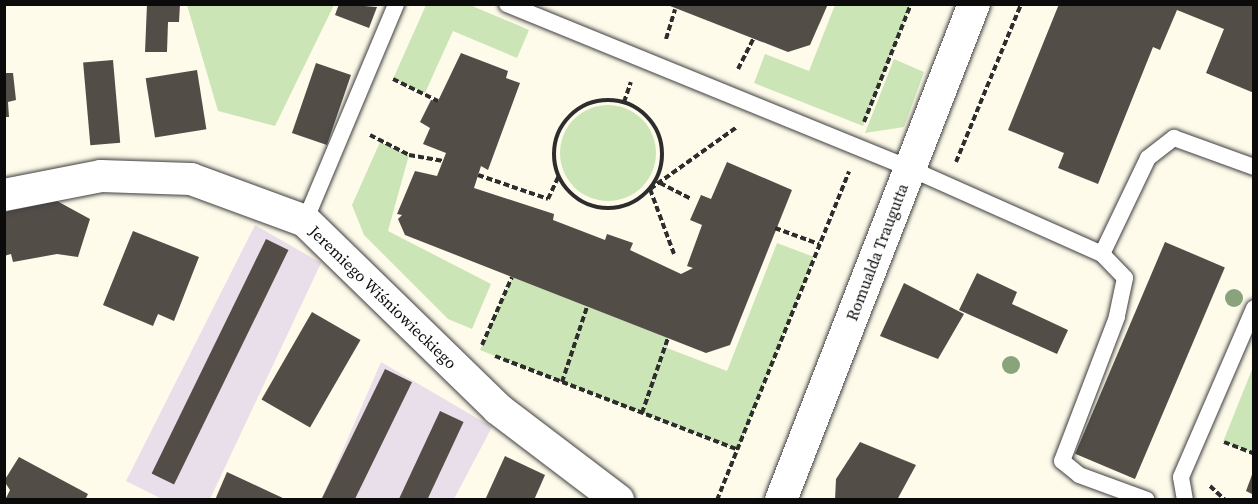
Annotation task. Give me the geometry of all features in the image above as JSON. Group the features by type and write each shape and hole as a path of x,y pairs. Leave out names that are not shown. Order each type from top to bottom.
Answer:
{"street":[{"name":"Romualda Traugutta","path":"781,500 974,4"},
{"name":"Jeremiego Wiśniowieckiego","path":"4,195 101,176 191,179 304,221 498,409 618,500"}],"lane":[{"path":"304,221 396,4"},
{"path":"507,4 909,168 1102,254 1125,278 1119,307 1062,461 1079,475 1147,500"},
{"path":"1102,254 1148,158 1174,138 1254,168"},
{"path":"1185,500 1181,477 1254,308"}],"path":[{"path":"717,500 911,4"},
{"path":"946,185 1021,4"},
{"path":"663,48 675,9"},
{"path":"736,76 753,39"},
{"path":"388,90 398,68"},
{"path":"393,79 438,101"},
{"path":"650,189 660,172 660,138 652,122 624,102 589,104 562,126 555,157 559,174 578,198 600,207 624,206 660,183 740,124"},
{"path":"363,142 372,122"},
{"path":"367,132 410,155 443,161"},
{"path":"478,175 548,199 559,174"},
{"path":"660,183 690,198"},
{"path":"650,189 674,254"},
{"path":"775,228 819,244"},
{"path":"480,350 512,277"},
{"path":"562,382 587,307"},
{"path":"642,413 668,339"},
{"path":"471,345 738,450"},
{"path":"1223,442 1253,453"},
{"path":"1207,483 1225,500"}],"shaded area":[{"path":"255,225 321,263 210,499 162,499 126,481"},
{"path":"381,362 492,427 454,499 321,500"}],"green space":[{"path":"187,5 334,5 275,126 218,111"},
{"path":"426,5 470,5 529,30 517,58 453,31 425,93 393,79"},
{"path":"835,5 911,5 863,126 754,83 765,54 809,71"},
{"path":"894,59 924,72 904,127 865,133"},
{"path":"608,105 626,109 642,119 652,135 656,153 652,171 642,187 626,197 608,201 590,197 574,187 564,171 560,153 564,135 574,119 590,109"},
{"path":"380,142 409,155 388,231 491,284 472,329 448,319 364,235 352,205"},
{"path":"777,243 814,257 738,450 480,350 512,277 668,338 667,348 727,371"},
{"path":"1253,367 1254,451 1253,453 1223,442"}],"building":[{"path":"147,4 180,4 179,22 168,22 167,52 145,52"},
{"path":"339,4 377,7 369,28 335,15"},
{"path":"665,4 828,4 810,45 788,52"},
{"path":"1059,4 1254,4 1254,93 1206,73 1224,29 1177,10 1160,50 1153,47 1098,184 1058,168 1064,153 1008,130"},
{"path":"461,53 508,71 506,78 520,83 488,170 481,166 474,188 554,214 553,220 605,240 607,234 633,243 630,250 681,274 693,268 687,266 702,225 690,220 701,195 711,199 727,162 792,190 730,345 706,353 405,235 398,219 402,215 397,214 415,171 437,176 446,153 423,144 430,128 420,122 431,100 438,101"},
{"path":"113,60 120,143 90,145 83,63"},
{"path":"316,63 351,75 327,145 292,133"},
{"path":"197,70 206,129 155,137 146,78"},
{"path":"5,73 13,73 16,100 8,102 9,117 5,117"},
{"path":"57,201 90,219 78,257 57,254 13,262 11,254 4,256 4,212"},
{"path":"133,231 199,257 174,321 158,314 153,326 103,305"},
{"path":"266,239 288,250 174,485 152,474"},
{"path":"1165,242 1225,267 1135,479 1075,454"},
{"path":"977,273 1017,292 1012,304 1068,330 1057,354 959,310"},
{"path":"904,283 964,314 938,359 880,336"},
{"path":"312,312 360,340 310,427 262,399"},
{"path":"385,369 412,382 354,500 321,499"},
{"path":"440,411 464,422 427,500 399,500"},
{"path":"860,442 916,465 897,500 835,500 836,479"},
{"path":"505,456 545,475 534,500 485,500"},
{"path":"19,457 88,494 85,500 5,500 10,490 4,481"},
{"path":"227,472 287,500 215,500"},
{"path":"1254,472 1254,495 1246,491"}]}
